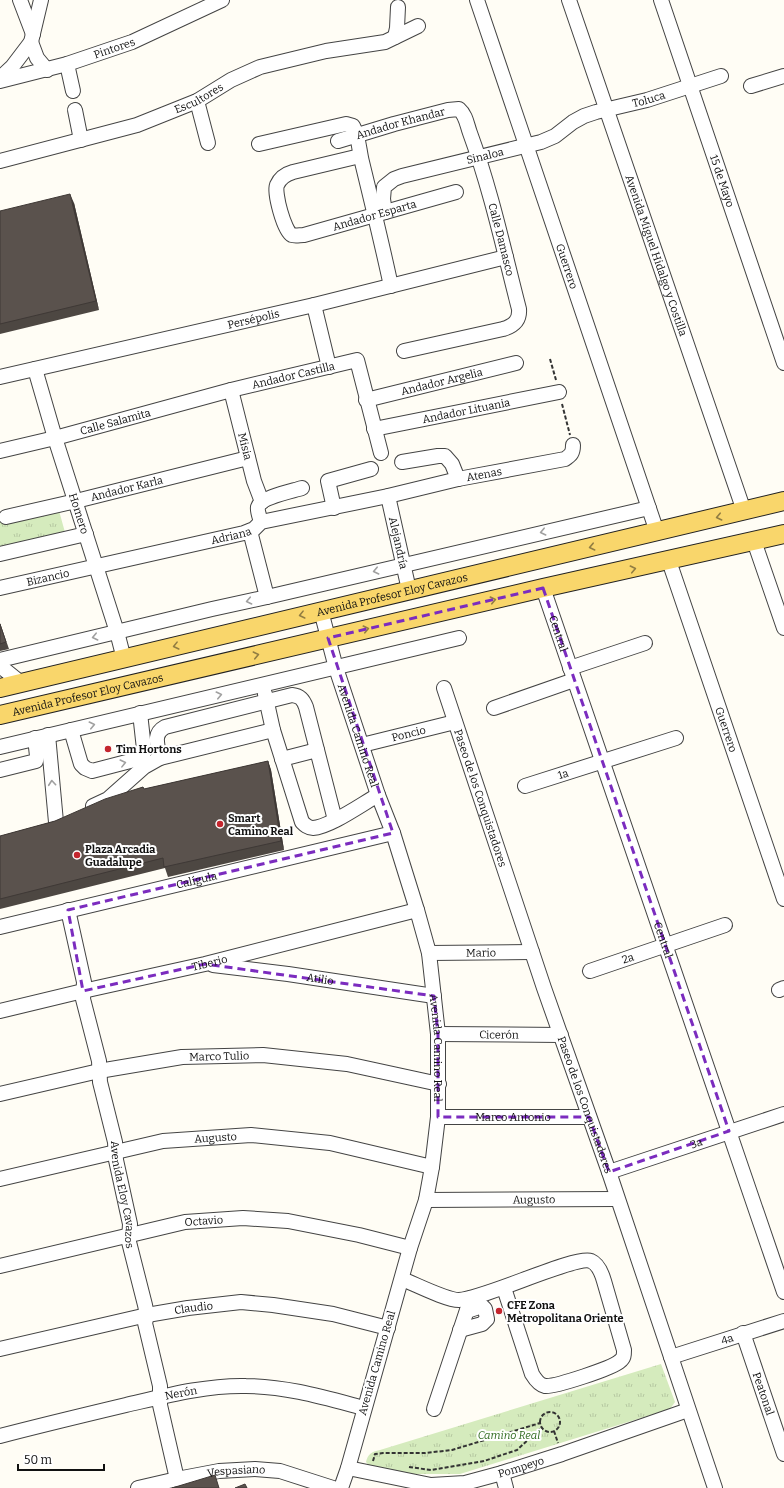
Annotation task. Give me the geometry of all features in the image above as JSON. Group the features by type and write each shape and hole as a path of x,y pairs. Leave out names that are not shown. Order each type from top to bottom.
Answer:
{"main road":[{"name":"Avenida Profesor Eloy Cavazos","path":"0,688 784,501"},
{"name":"Avenida Profesor Eloy Cavazos","path":"0,715 543,588 669,561 784,534"}],"street":[{"path":"20,0 37,58 47,70"},
{"path":"0,80 12,67 32,38 41,0"},
{"name":"Pintores","path":"0,80 47,70 132,42 222,0"},
{"name":"Guerrero","path":"477,0 657,532"},
{"name":"Avenida Miguel Hidalgo y Costilla","path":"569,0 744,511"},
{"name":"15 de Mayo","path":"661,0 784,363"},
{"path":"396,37 398,7"},
{"name":"Escultores","path":"0,161 137,125 197,101 231,80 260,67 326,51 385,42 418,26"},
{"path":"67,64 73,91"},
{"name":"Toluca","path":"607,110 647,100 720,76"},
{"path":"751,86 784,76"},
{"path":"197,101 208,143"},
{"name":"Andador Khandar","path":"338,141 448,110 459,109 462,112"},
{"path":"75,110 81,140"},
{"name":"Sinaloa","path":"380,213 384,187 394,179 541,142 555,136 573,122 584,116 607,110"},
{"name":"Calle Damasco","path":"404,351 503,329 517,322 519,317 519,309 506,257 479,157 462,112"},
{"path":"259,144 346,124 352,126 357,135 360,156 380,213 391,286"},
{"name":"Andador Khandar","path":"293,235 288,231 278,205 276,187 279,180 285,175 293,172 360,156"},
{"name":"Andador Esparta","path":"293,235 304,235 456,192"},
{"name":"Persépolis","path":"0,377 314,305 506,257"},
{"path":"314,305 329,367"},
{"name":"Andador Castilla","path":"231,390 357,360 366,400"},
{"name":"Andador Argelia","path":"366,400 516,363"},
{"name":"Homero","path":"35,369 117,632 124,659"},
{"name":"Calle Salamita","path":"0,451 56,438 231,390"},
{"name":"Misia","path":"231,390 248,458 262,502"},
{"name":"Andador Lituania","path":"374,429 559,392"},
{"path":"366,400 381,453"},
{"name":"Atenas","path":"388,496 458,480 565,459 570,456 573,446"},
{"path":"402,462 445,456 452,464 458,480"},
{"name":"Andador Karla","path":"6,517 76,502 248,458"},
{"path":"334,508 328,481 372,469"},
{"path":"261,522 258,511 259,504 273,497 302,488"},
{"name":"Adriana","path":"96,566 250,531 261,522 388,496"},
{"name":"Alejandría","path":"388,496 409,590"},
{"path":"0,660 212,609 267,598 649,508"},
{"path":"250,531 267,598"},
{"path":"0,554 86,534"},
{"path":"754,541 784,628"},
{"name":"Guerrero","path":"669,561 784,899"},
{"name":"Bizancio","path":"0,588 96,566"},
{"name":"Central","path":"543,588 784,1292"},
{"name":"Avenida Camino Real","path":"321,611 336,668 392,833 417,910 429,953 438,1034 438,1117 432,1167 426,1200 410,1248 348,1468 341,1488"},
{"path":"0,747 459,638"},
{"path":"494,708 645,643"},
{"path":"0,666 21,683"},
{"path":"263,685 273,730 302,822 306,826 311,828 318,827 335,820 378,795"},
{"name":"Paseo de los Conquistadores","path":"444,688 560,1035 609,1172 715,1488"},
{"path":"160,758 156,739 159,732 165,727 297,696 301,698 306,707 335,820"},
{"path":"71,730 81,764 92,771 138,759 143,755 144,749 140,713"},
{"name":"Poncio","path":"362,745 455,722"},
{"path":"40,827 68,817 108,799 144,767 160,758 273,730"},
{"path":"41,737 68,817"},
{"path":"0,770 36,761 41,737"},
{"name":"1a","path":"525,786 676,738"},
{"path":"282,759 317,750"},
{"name":"Calígula","path":"0,927 392,833"},
{"name":"Avenida Eloy Cavazos","path":"68,910 84,982 83,999 99,1061 100,1082 115,1142 115,1152 130,1224 129,1242 145,1305 147,1315 145,1323 160,1386 160,1405 177,1479"},
{"name":"Tiberio","path":"0,1011 205,964 417,910"},
{"name":"2a","path":"590,971 725,925"},
{"name":"Mario","path":"429,953 532,952"},
{"name":"Atilio","path":"205,964 310,977 434,996"},
{"name":"Cicerón","path":"438,1034 560,1035"},
{"name":"Marco Tulio","path":"0,1094 99,1071 182,1057 262,1055 347,1064 439,1084"},
{"name":"3a","path":"609,1172 784,1114"},
{"name":"Marco Antonio","path":"438,1117 589,1117"},
{"name":"Augusto","path":"0,1179 163,1141 251,1135 330,1143 432,1167"},
{"name":"Augusto","path":"426,1200 617,1199"},
{"name":"Octavio","path":"0,1266 185,1222 243,1218 288,1222 360,1235 410,1248"},
{"path":"434,1409 469,1305 504,1288 547,1271 580,1261 590,1260 600,1271 624,1350 624,1356 614,1365 550,1386 544,1386 537,1381 532,1374 504,1288"},
{"path":"402,1278 446,1297 469,1305 482,1306 485,1309 487,1319 482,1324 460,1330"},
{"name":"Claudio","path":"0,1349 147,1315 188,1308 241,1302 333,1314 388,1328"},
{"name":"4a","path":"670,1357 784,1321"},
{"name":"Peatonal","path":"744,1333 784,1454"},
{"name":"Nerón","path":"0,1436 160,1397 208,1388 246,1386 288,1390 320,1396 364,1408"},
{"name":"Pompeyo","path":"348,1468 431,1485 465,1483 502,1473 618,1436 688,1410"},
{"name":"Vespasiano","path":"138,1488 218,1471 255,1469 280,1471 333,1488"},
{"path":"502,1473 506,1488"}],"path":[{"path":"547,1412 554,1413 558,1417 560,1423 554,1431 548,1431 542,1427 540,1423 542,1416 547,1412"},
{"path":"374,1463 372,1460 375,1454 425,1453 452,1450 540,1423"},
{"path":"405,1466 431,1470 484,1461 517,1450 542,1427"}],"highlighted area":[{"path":"543,588 729,1131 609,1172 589,1117 438,1117 438,1034 434,996 205,964 83,991 68,910 393,833 328,638"}],"green space":[{"path":"58,507 66,536 0,553 0,522"},
{"name":"Camino Real","path":"661,1364 675,1402 670,1409 460,1474 413,1474 370,1467 366,1462 369,1455 374,1452"}],"building":[{"path":"70,194 96,301 0,324 0,211"},
{"path":"0,624 6,642 0,644"},
{"path":"268,761 281,841 164,867 163,858 0,899 0,836 55,821 105,799 143,787 144,789"},
{"path":"215,1475 219,1488 172,1488"},
{"path":"245,1484 247,1488 235,1488"}],"place":[{"name":"Tim Hortons","path":"108,749"},
{"name":"Smart Camino Real","path":"220,824"},
{"name":"Plaza Arcadia Guadalupe","path":"77,855"},
{"name":"CFE Zona Metropolitana Oriente","path":"499,1311"}]}
